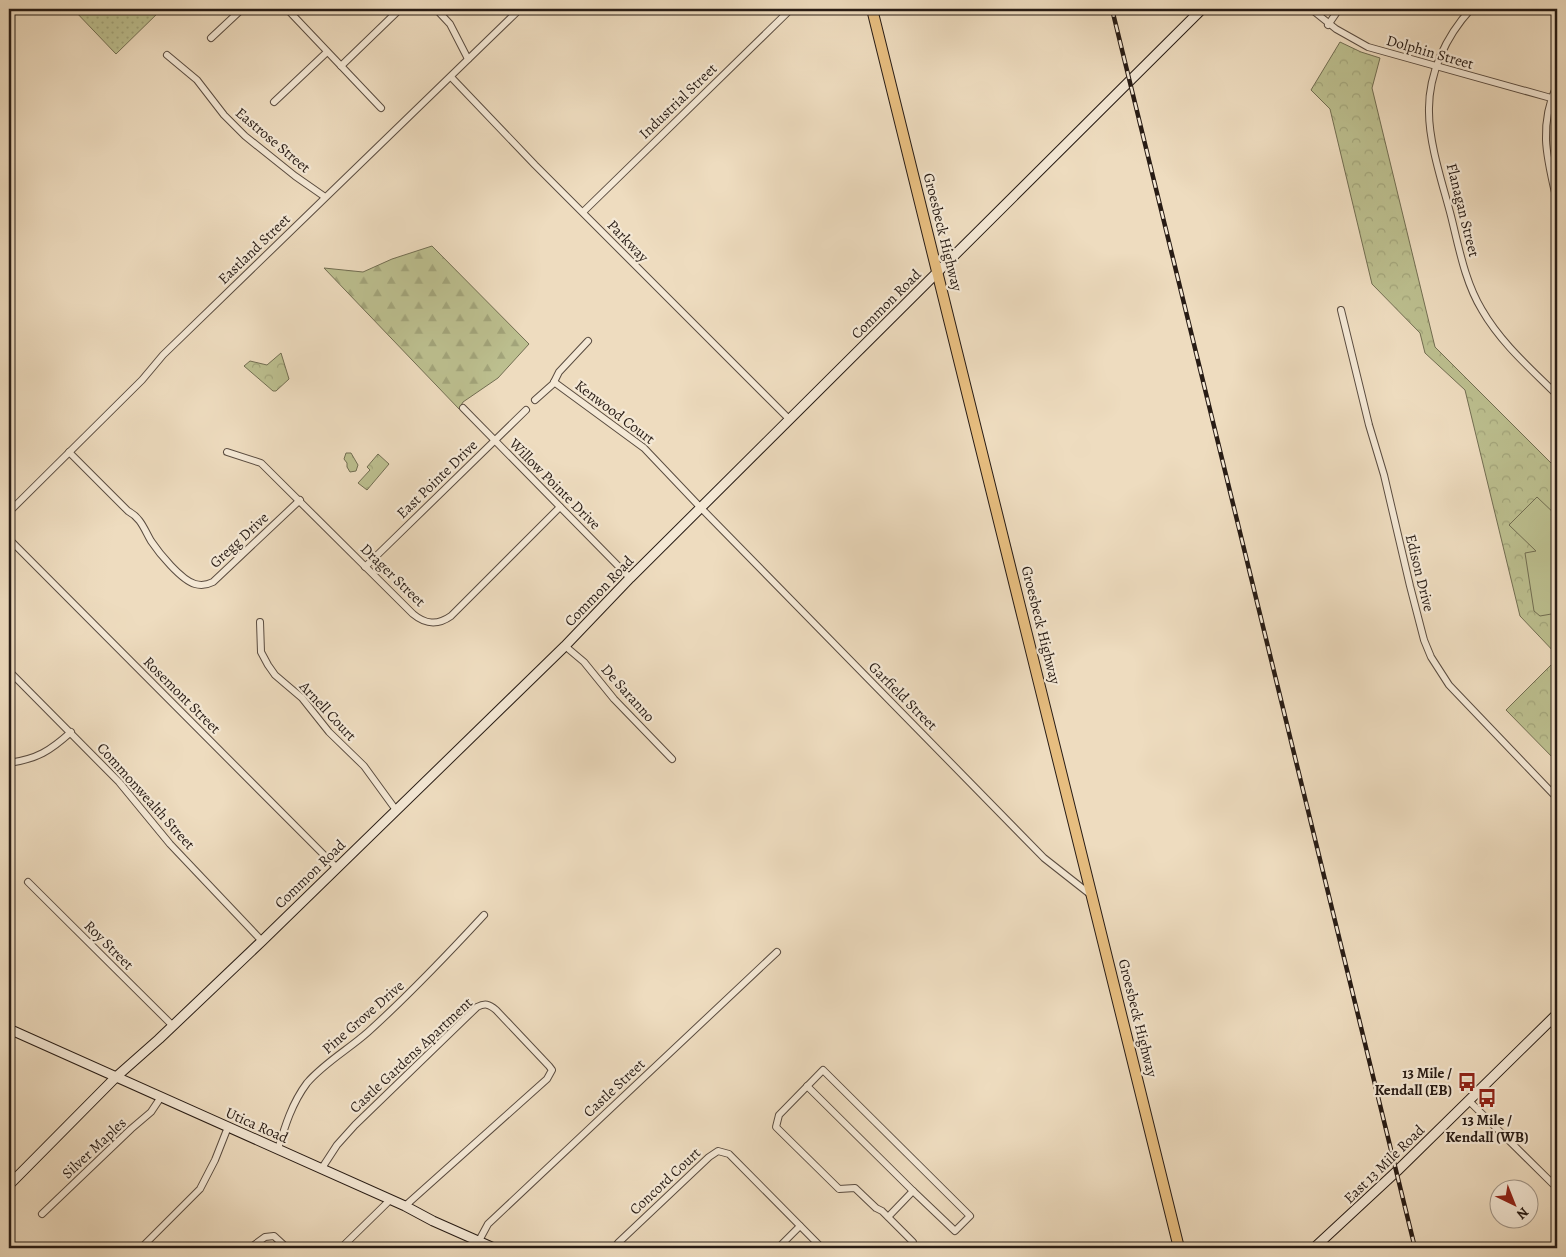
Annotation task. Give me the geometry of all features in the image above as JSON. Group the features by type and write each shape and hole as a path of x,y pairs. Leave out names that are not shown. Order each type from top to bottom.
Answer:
{"main road":[{"name":"Groesbeck Highway","path":"872,9 1180,1248"}],"street":[{"path":"211,38 242,9"},
{"path":"287,9 381,108"},
{"path":"341,66 400,9"},
{"path":"436,9 450,24 468,59"},
{"name":"Eastland Street","path":"10,507 69,452 142,380 163,355 520,9"},
{"name":"Industrial Street","path":"583,212 791,9"},
{"name":"Common Road","path":"9,1185 116,1077 173,1026 262,941 565,646 630,578 1202,9"},
{"name":"Dolphin Street","path":"1311,9 1328,25 1368,47 1551,98"},
{"path":"1328,25 1339,9"},
{"name":"Flanagan Street","path":"1471,9 1460,20 1448,38 1437,67 1429,98 1429,121 1460,251 1470,286 1480,308 1498,335 1557,395"},
{"path":"274,102 327,52"},
{"name":"Eastrose Street","path":"167,55 197,80 224,115 245,136 294,176 325,197"},
{"name":"Parkway","path":"451,77 535,166 790,420"},
{"path":"1557,84 1551,98 1546,121 1545,140 1557,201"},
{"name":"Edison Drive","path":"1341,310 1424,640 1431,657 1449,684 1557,798"},
{"name":"Kenwood Court","path":"535,400 554,382 559,372 588,341"},
{"name":"Kenwood Court","path":"554,382 644,448 701,508"},
{"name":"Willow Pointe Drive","path":"463,408 630,578"},
{"name":"East Pointe Drive","path":"365,567 526,410"},
{"name":"Gregg Drive","path":"69,452 128,511 136,515 158,551 186,580 202,586 213,582 300,500"},
{"name":"Drager Street","path":"227,452 262,463 420,620 432,623 439,622 450,616 560,507"},
{"name":"Garfield Street","path":"701,508 1044,858 1092,896"},
{"name":"Rosemont Street","path":"9,539 337,868"},
{"name":"Arnell Court","path":"260,622 262,652 275,675 302,698 329,732 364,766 396,810"},
{"name":"De Saranno","path":"565,646 584,662 614,699 672,759"},
{"name":"Commonwealth Street","path":"9,671 119,782 170,844 262,941"},
{"path":"9,763 25,761 46,753 71,732"},
{"name":"Roy Street","path":"28,882 173,1026"},
{"name":"Pine Grove Drive","path":"278,1149 286,1122 306,1084 368,1032 421,982 484,915"},
{"name":"Castle Street","path":"477,1245 488,1224 776,952"},
{"name":"Castle Gardens Apartment","path":"322,1168 332,1151 350,1130 477,1007 482,1004 489,1004 549,1066 552,1070 550,1075 547,1080 406,1206"},
{"name":"East 13 Mile Road","path":"1314,1248 1390,1178 1557,1014"},
{"name":"Utica Road","path":"9,1029 391,1199 477,1245 494,1248"},
{"path":"807,1086 955,1231 970,1216 823,1070 807,1086 779,1115 776,1127 839,1190 855,1188 876,1208 882,1211 913,1245 908,1248"},
{"name":"Silver Maples","path":"42,1214 144,1118 160,1097"},
{"path":"1469,1101 1557,1188"},
{"path":"141,1248 200,1190 215,1160 228,1127"},
{"name":"Concord Court","path":"616,1245 709,1157 718,1151 729,1154 822,1248"},
{"path":"888,1217 914,1191"},
{"path":"341,1248 391,1199"},
{"path":"778,1248 800,1226"},
{"path":"250,1248 265,1236 274,1236 287,1248"}],"green space":[{"path":"73,9 162,9 116,54"},
{"path":"1340,42 1380,58 1372,88 1435,347 1557,469 1557,655 1520,616 1465,390 1425,353 1420,333 1372,284 1330,109 1311,90"},
{"path":"432,246 529,344 498,378 463,402 459,409 324,268 363,272 392,259"},
{"path":"281,353 289,379 276,391 273,391 244,366 250,361 267,365"},
{"path":"346,453 351,453 358,465 356,471 350,472 347,467 344,459"},
{"path":"378,454 389,464 367,490 358,483 370,470 367,467"},
{"path":"1537,497 1557,516 1557,613 1540,616 1534,611 1525,553 1536,551 1509,525"},
{"path":"1557,659 1557,762 1506,710"}],"railway":[{"path":"1112,9 1415,1248"}],"place":[{"name":"13 Mile / Kendall (EB)","path":"1467,1082"},
{"name":"13 Mile / Kendall (WB)","path":"1487,1098"}]}
